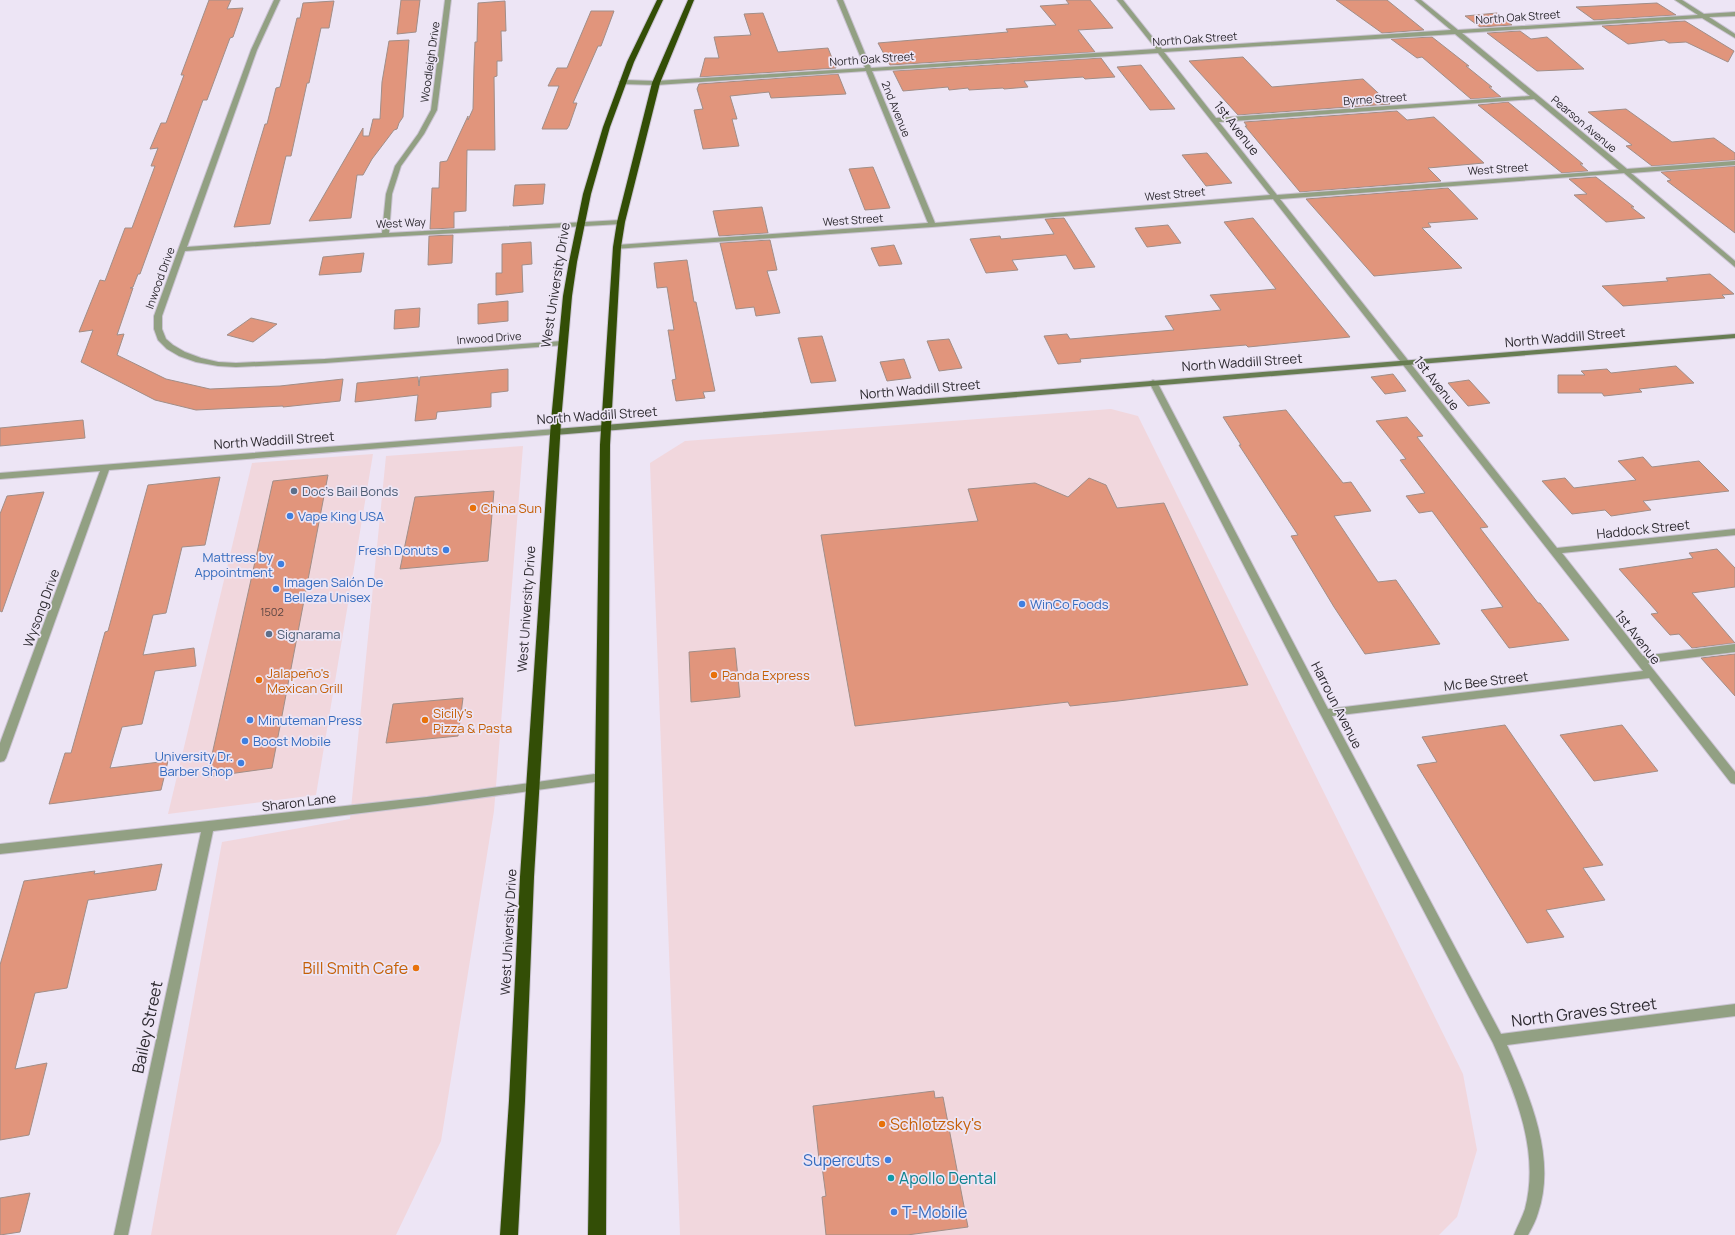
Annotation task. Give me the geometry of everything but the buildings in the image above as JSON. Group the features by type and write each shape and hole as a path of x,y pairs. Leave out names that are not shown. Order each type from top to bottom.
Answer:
{"highway":[{"name":"West University Drive","path":"509,1235 514,1163 527,874 534,786 541,631 562,343 573,264 581,223 600,147 622,82 637,46 660,0"},
{"path":"597,1235 606,429 618,247 621,222 656,83 691,0"}],"street":[{"name":"Inwood Drive","path":"277,0 254,50 158,316 158,329 162,340 170,348 182,354 218,364 236,365 310,362 562,343"},
{"name":"Woodleigh Drive","path":"385,235 389,194 398,166 421,134 434,110 448,0"},
{"name":"2nd Avenue","path":"840,0 932,225"},
{"name":"1st Avenue","path":"1120,0 1735,780"},
{"name":"Pearson Avenue","path":"1418,0 1624,170 1735,265"},
{"path":"1678,0 1735,36"},
{"name":"North Oak Street","path":"622,82 656,83 1161,52 1456,31 1735,14"},
{"name":"Byrne Street","path":"1215,120 1536,97"},
{"name":"West Street","path":"618,247 932,225 1624,170 1735,163"},
{"name":"West Way","path":"182,249 385,235 581,223 621,222"},
{"name":"North Waddill Street","path":"0,476 106,466 606,429 1153,382 1735,336"},
{"name":"Harroun Avenue","path":"1153,382 1325,713 1498,1040"},
{"name":"Wysong Drive","path":"0,758 106,466"},
{"name":"Haddock Street","path":"1554,551 1735,532"},
{"path":"1640,660 1735,648"},
{"name":"Mc Bee Street","path":"1325,713 1496,694 1651,674"},
{"name":"Sharon Lane","path":"0,849 208,827 427,801 602,777"},
{"name":"Bailey Street","path":"121,1235 208,827"},
{"name":"North Graves Street","path":"1520,1235 1535,1204 1537,1183 1535,1153 1529,1120 1519,1087 1498,1040 1735,1010"}],"shaded area":[{"path":"1111,409 1138,416 1463,1074 1477,1150 1457,1217 1439,1235 680,1235 650,463 685,441"},
{"path":"523,446 494,811 441,1141 396,1235 151,1235 222,842 350,819 386,456"},
{"path":"373,454 316,795 168,814 252,463"}],"place":[{"name":"Doc's Bail Bonds","path":"294,491"},
{"name":"China Sun","path":"473,508"},
{"name":"Vape King USA","path":"290,516"},
{"name":"Fresh Donuts","path":"446,550"},
{"name":"Mattress by Appointment","path":"281,564"},
{"name":"Imagen Salón De Belleza Unisex","path":"276,589"},
{"name":"WinCo Foods","path":"1022,604"},
{"name":"Signarama","path":"269,634"},
{"name":"Panda Express","path":"714,675"},
{"name":"Jalapeño's Mexican Grill","path":"259,680"},
{"name":"Minuteman Press","path":"250,720"},
{"name":"Sicily's Pizza & Pasta","path":"425,720"},
{"name":"Boost Mobile","path":"245,741"},
{"name":"University Dr. Barber Shop","path":"241,763"},
{"name":"Bill Smith Cafe","path":"416,968"},
{"name":"Schlotzsky's","path":"882,1124"},
{"name":"Supercuts","path":"888,1160"},
{"name":"Apollo Dental","path":"891,1178"},
{"name":"T-Mobile","path":"894,1212"}]}
